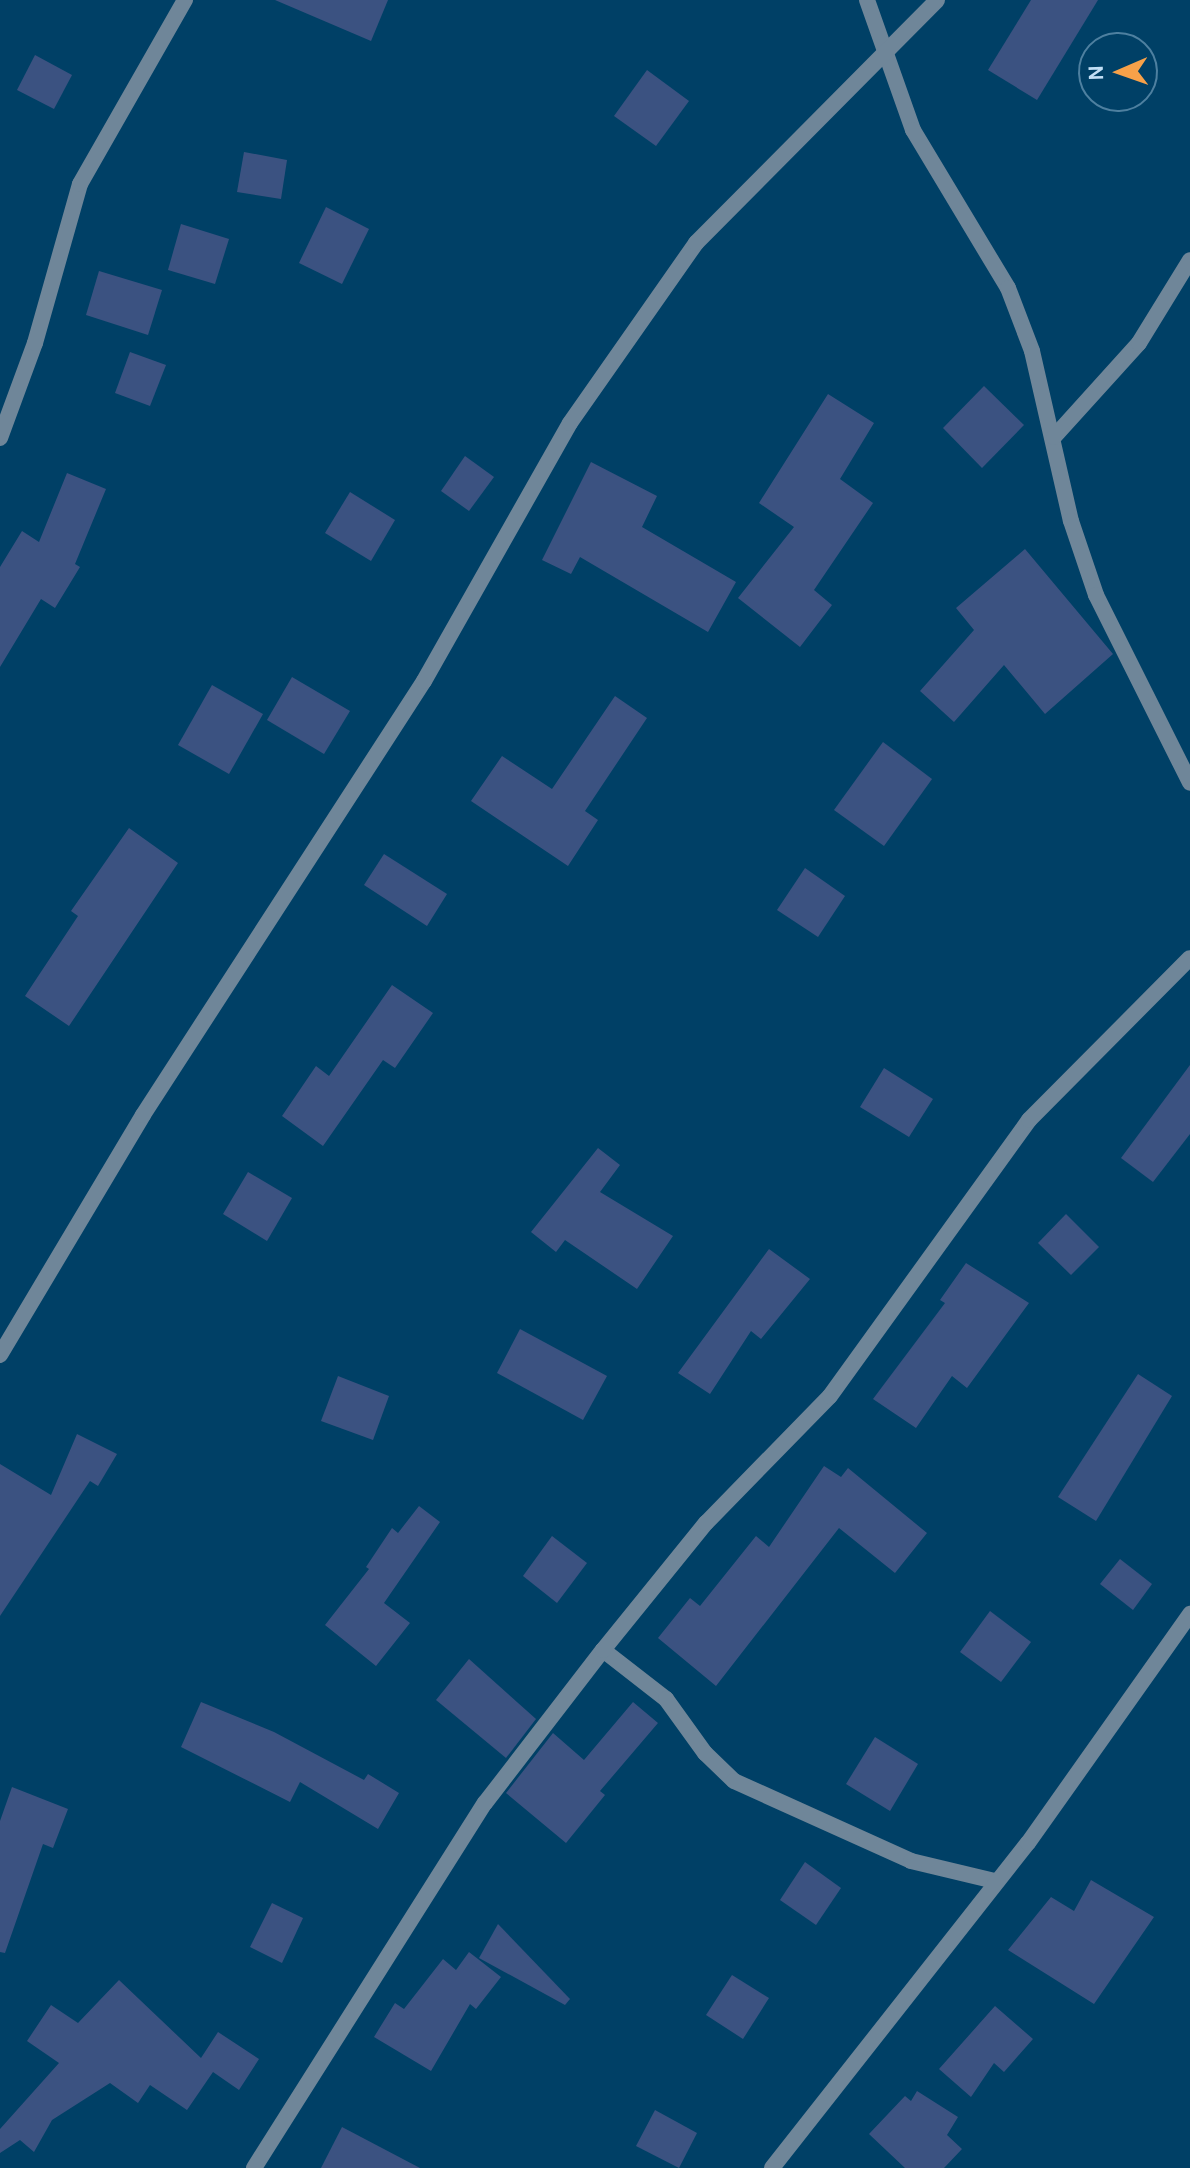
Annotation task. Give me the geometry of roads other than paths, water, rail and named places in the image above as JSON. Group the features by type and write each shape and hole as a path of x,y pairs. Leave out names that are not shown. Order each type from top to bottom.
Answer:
{"street":[{"path":"0,438 35,343 80,184 185,0"},
{"path":"867,0 884,56 913,130 1008,288 1032,351 1071,521 1096,595 1190,783"},
{"path":"0,1355 143,1115 424,681 570,423 696,243 937,0"},
{"path":"1054,437 1139,343 1190,260"},
{"path":"254,2168 485,1803 603,1650 706,1523 830,1396 1029,1120 1190,958"},
{"path":"772,2168 995,1881 1028,1843 1190,1614"},
{"path":"603,1650 666,1699 705,1753 734,1781 911,1861 995,1881"}]}
